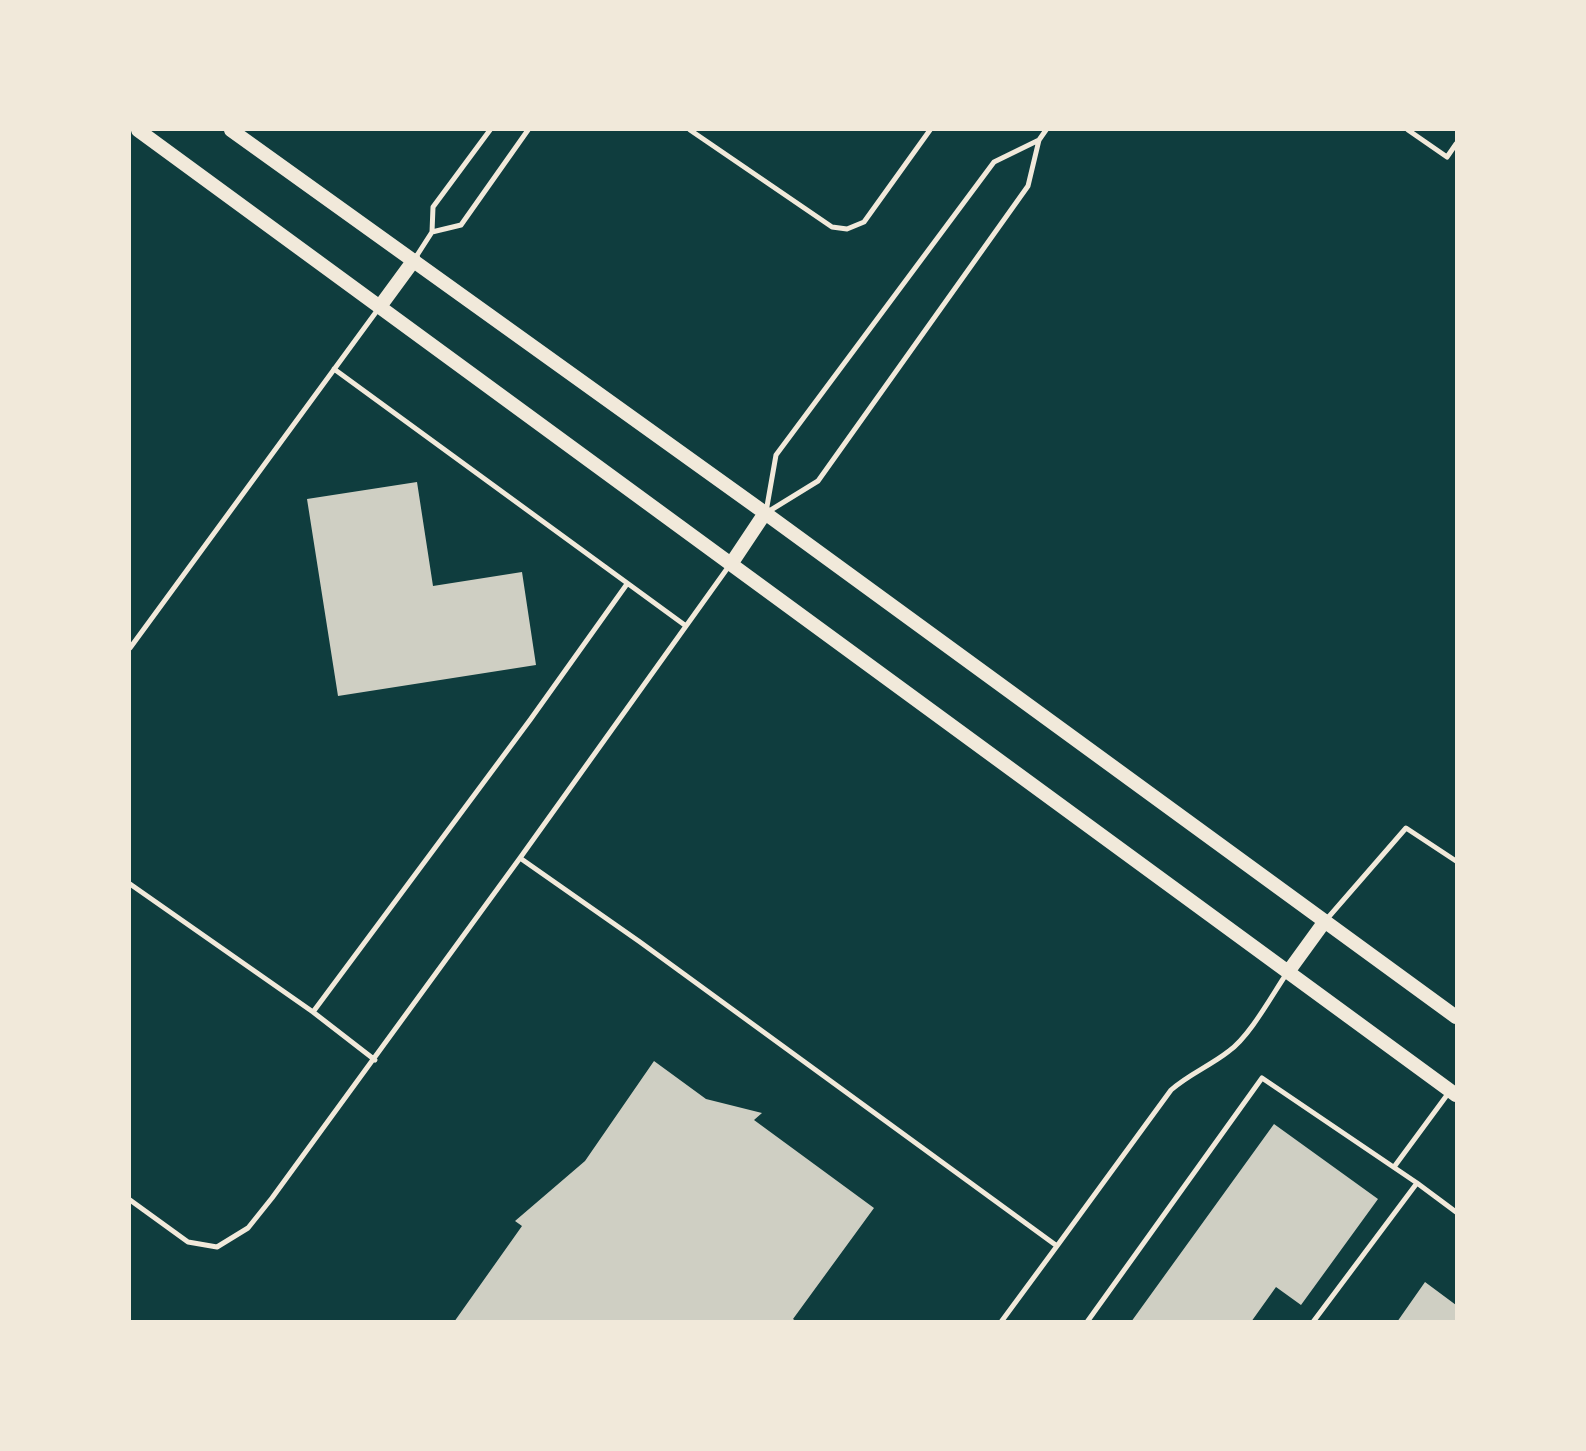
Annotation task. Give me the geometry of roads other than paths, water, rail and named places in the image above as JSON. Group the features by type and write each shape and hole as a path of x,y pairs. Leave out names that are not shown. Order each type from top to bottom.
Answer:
{"main road":[{"path":"138,130 381,305 1453,1093"},
{"path":"232,130 765,513 1457,1017"},
{"path":"381,305 414,260"},
{"path":"731,564 765,513"},
{"path":"1288,972 1325,920"}],"lane":[{"path":"414,260 432,232 433,207 490,130"},
{"path":"432,232 461,225 528,130"},
{"path":"690,130 832,227 847,229 864,222 930,130"},
{"path":"765,513 818,481 1028,186 1039,140 1046,130"},
{"path":"1408,130 1447,158 1457,144"},
{"path":"765,513 776,455 994,162 1039,140"},
{"path":"130,648 381,305"},
{"path":"334,369 686,626"},
{"path":"130,1200 188,1241 217,1247 248,1228 374,1060 731,564"},
{"path":"313,1012 530,720 627,584"},
{"path":"1325,920 1406,828 1457,861"},
{"path":"520,858 640,942 1057,1246"},
{"path":"130,884 313,1012 374,1060"},
{"path":"1001,1321 1171,1090 1186,1076 1229,1051 1240,1040 1288,972"},
{"path":"1087,1321 1262,1077 1457,1212"},
{"path":"1394,1167 1453,1093"},
{"path":"1313,1321 1417,1183"}]}
